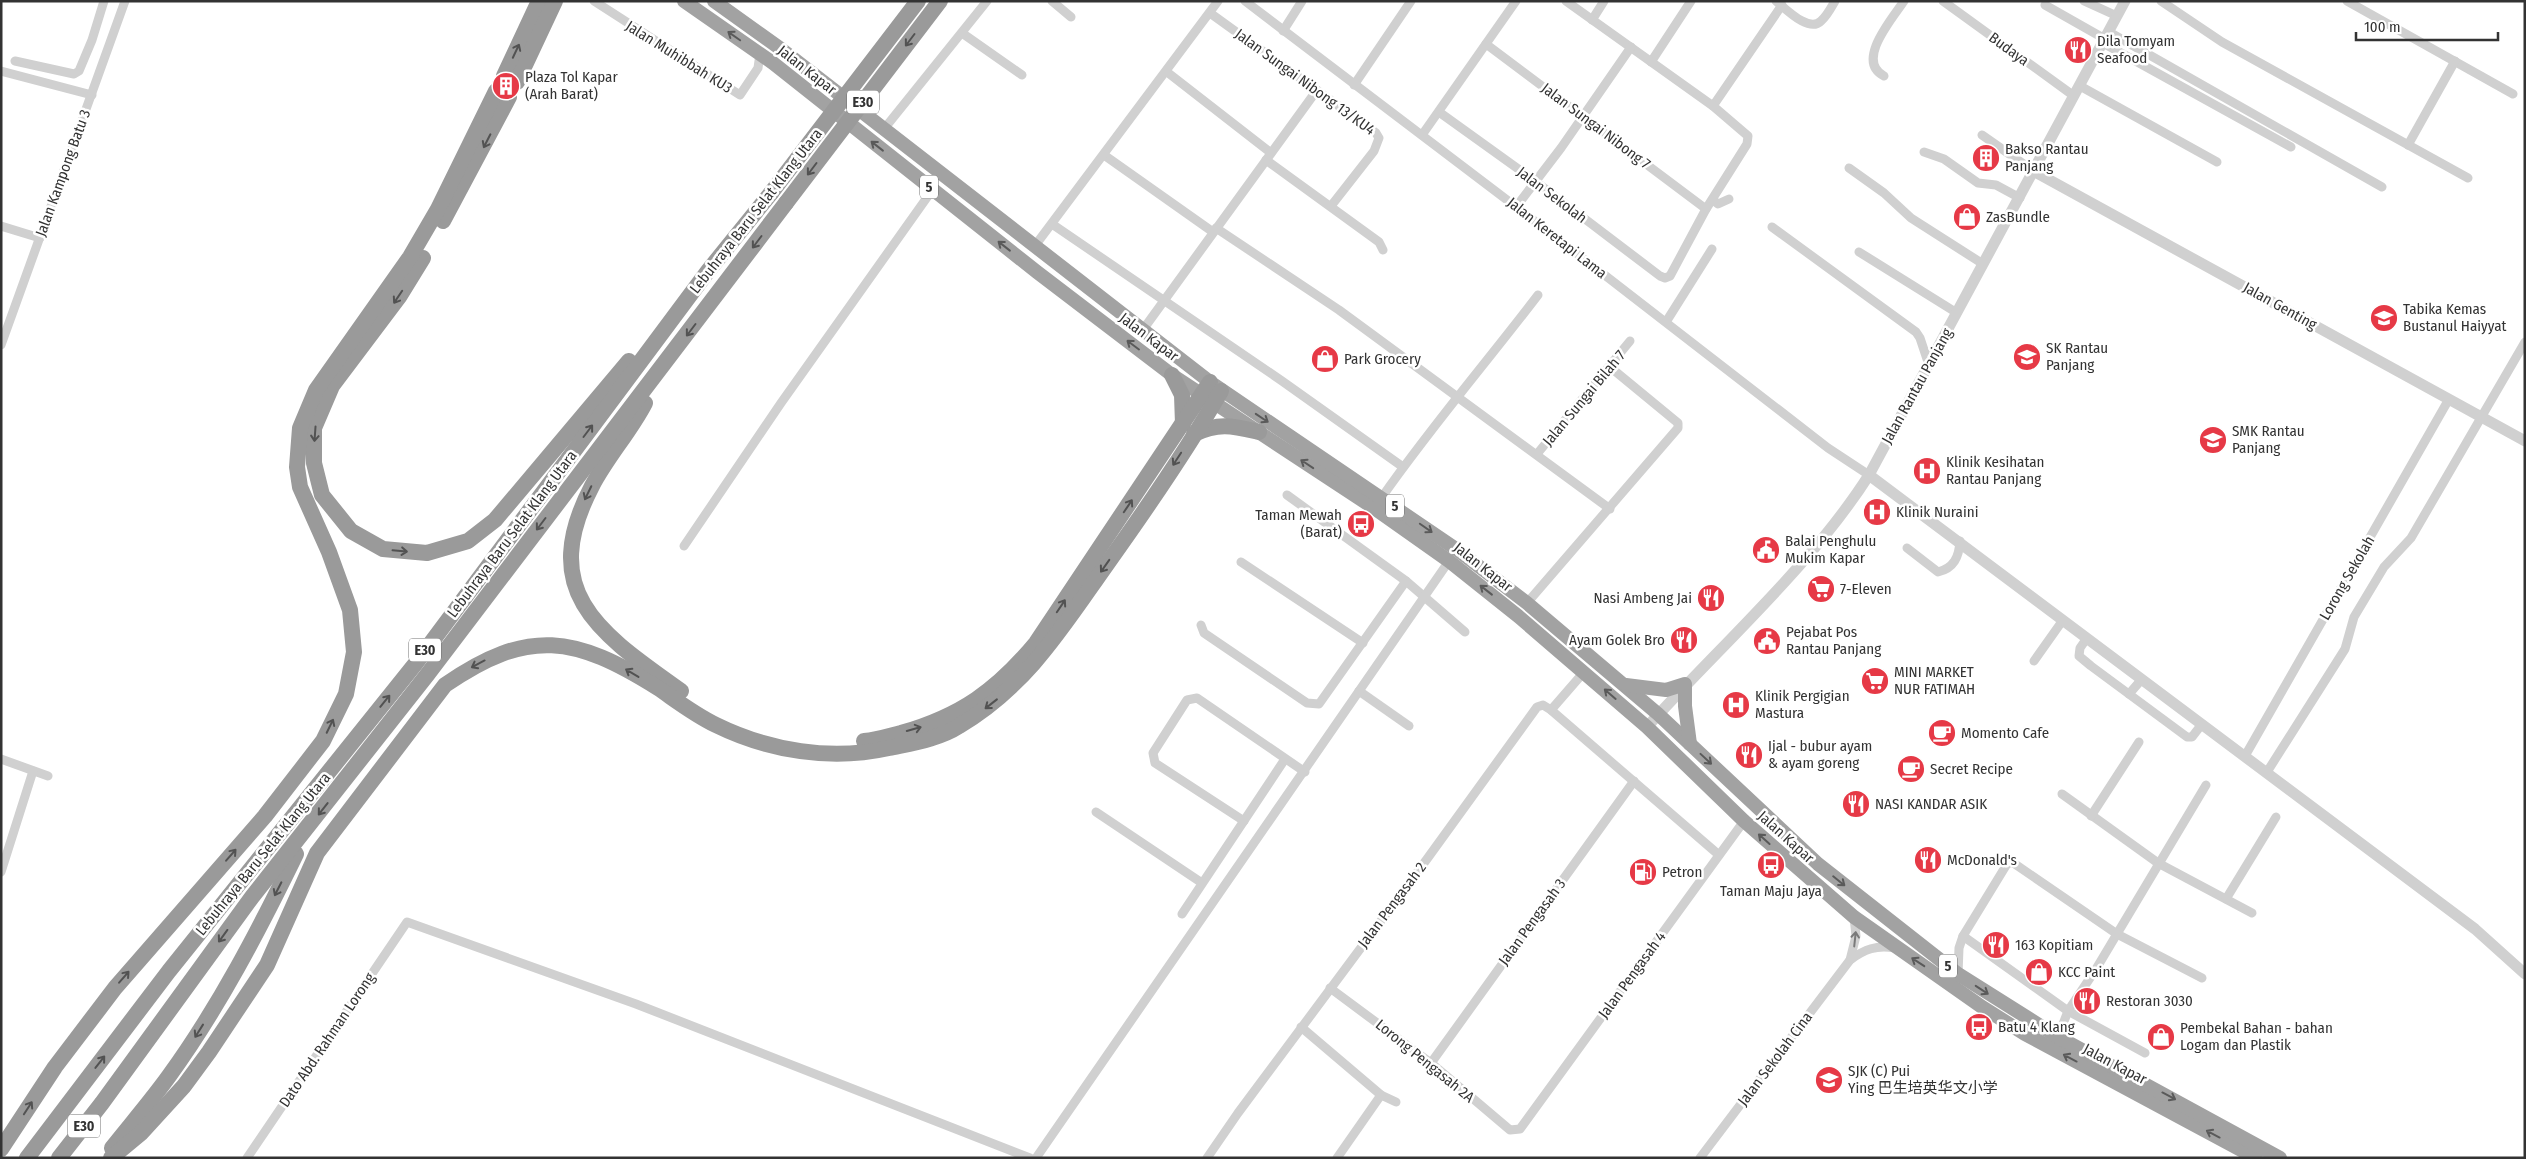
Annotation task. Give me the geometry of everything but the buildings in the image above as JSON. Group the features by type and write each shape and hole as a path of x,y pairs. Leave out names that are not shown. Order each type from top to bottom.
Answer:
{"highway":[{"path":"539,1 510,79 555,1"},
{"name":"Jalan Kapar","path":"684,1 760,54 1172,374 1212,393 1382,497 1456,549 1527,603 1658,714 1818,864 1958,974 2058,1037 2280,1158"},
{"name":"Jalan Kapar","path":"714,1 782,49 1142,331 1259,432 1449,561 1518,616 1646,727 1744,821 1854,917 1982,1008 2025,1034 2256,1158"},
{"name":"Lebuhraya Baru Selat Klang Utara","path":"27,1158 169,972 416,663 708,271 771,193 918,1"},
{"name":"Lebuhraya Baru Selat Klang Utara","path":"59,1158 102,1103 252,898 307,829 606,438 668,361 940,1"},
{"path":"1,1148 55,1067 115,988 265,816 323,741 346,694 354,652 350,610 329,552 300,487 297,467 300,428 316,390 410,257 503,94 465,183 398,297 332,386 314,428 314,463 322,495 351,531 383,549 427,553 468,541 495,520 624,366 708,271"},
{"path":"668,361 642,409 592,485 580,511 573,534 570,564 575,589 591,618 609,638 634,659 692,699 752,730 809,742 843,743 872,741 920,728 952,716 1011,673 1036,643 1212,393"},
{"path":"111,1158 141,1133 184,1086 267,965 317,853 446,685 468,669 492,656 520,648 547,645 576,648 604,657 716,725 748,739 779,748 842,754 874,751 924,740 957,728 1018,683 1046,650 1124,540 1188,429 1182,396 1172,374"},
{"path":"1188,429 1222,425 1259,432"},
{"path":"1623,684 1666,690 1685,684 1685,706 1690,744"},
{"path":"105,1158 169,1076 197,1035 258,929 307,829"}],"street":[{"path":"16,61 74,74 79,71 92,40 104,1"},
{"path":"884,130 987,1"},
{"path":"1052,1 1071,16"},
{"path":"1034,247 1167,72 1218,1"},
{"name":"Jalan Keretapi Lama","path":"1245,1 1828,448 1869,474"},
{"path":"1283,31 1302,1"},
{"path":"1354,84 1411,1"},
{"path":"1422,135 1516,1"},
{"path":"1566,1 1713,106 1748,136 1747,144 1706,209"},
{"path":"1592,20 1604,1"},
{"path":"1651,62 1690,1"},
{"path":"1713,106 1779,3 1806,23 1813,25 1820,22 1835,1"},
{"path":"1884,76 1875,72 1872,65 1875,46 1904,1"},
{"path":"2084,1 2117,16"},
{"name":"Jalan Rantau Panjang","path":"1646,727 1807,556 1848,508 1869,474 1929,365 2125,1"},
{"path":"2161,1 2222,42 2468,178"},
{"path":"2347,1 2513,94"},
{"name":"Jalan Kampong Batu 3","path":"1,346 92,95 122,2"},
{"name":"Jalan Muhibbah KU3","path":"594,2 740,96 758,68 760,54"},
{"name":"Budaya","path":"1949,3 2077,91 2217,162"},
{"path":"2045,5 2382,186"},
{"name":"Jalan Sungai Nibong 13/KU4","path":"1210,13 1376,133 1379,138 1374,150 1331,206"},
{"path":"962,33 1022,75"},
{"path":"2106,38 2291,147"},
{"name":"Jalan Sungai Nibong 7","path":"1486,44 1706,209"},
{"path":"1516,207 1584,116 1630,47"},
{"path":"2408,145 2455,61"},
{"path":"1,71 92,95"},
{"path":"1167,72 1331,206 1379,242 1384,250"},
{"path":"1142,331 1317,90"},
{"name":"Jalan Sekolah","path":"1439,112 1665,278 1670,276 1706,209"},
{"path":"1982,135 2034,172"},
{"path":"1924,152 1944,159 1978,183 1996,185 2020,198"},
{"path":"1104,155 1339,310 1610,509"},
{"path":"1849,168 1884,193 1911,218 1983,264"},
{"name":"Jalan Genting","path":"2034,172 2525,441"},
{"path":"684,546 933,189"},
{"path":"1713,200 1718,204 1729,199"},
{"path":"1052,224 1165,299 1403,467"},
{"path":"1,226 40,238"},
{"path":"1772,227 1916,332 1920,338 1929,365"},
{"path":"1666,322 1712,249"},
{"path":"1859,252 1957,313"},
{"path":"1382,497 1403,467 1538,294"},
{"name":"Jalan Sungai Bilah 7","path":"1537,454 1630,341"},
{"path":"2267,772 2345,649 2354,617 2384,567 2411,538 2525,342"},
{"path":"1527,603 1678,428 1678,423 1610,367"},
{"name":"Lorong Sekolah","path":"2245,756 2449,399"},
{"path":"1869,474 2475,929 2525,974"},
{"path":"1287,496 1406,581 1423,598 1465,632"},
{"path":"1907,548 1938,572 1948,570 1955,562 1960,541"},
{"path":"1036,1158 1449,561"},
{"path":"1241,562 1362,644"},
{"path":"1201,625 1204,633 1307,703 1318,704 1406,581"},
{"path":"2034,661 2063,620"},
{"path":"2087,638 2080,648 2078,656 2187,737 2192,737 2202,724"},
{"path":"1584,672 1551,710 1719,855"},
{"path":"2129,694 2142,679"},
{"path":"1360,691 1409,726"},
{"path":"1244,821 1155,762 1153,753 1187,700 1197,698 1304,772"},
{"name":"Jalan Pengasah 2","path":"1207,1158 1537,707 1543,705 1551,710"},
{"path":"2091,816 2138,742"},
{"path":"1,759 48,776"},
{"path":"1182,914 1285,759"},
{"path":"1,872 33,771"},
{"name":"Jalan Pengasah 3","path":"1431,1063 1634,781"},
{"path":"2058,1037 2068,1010 2117,934 2206,785"},
{"path":"2062,794 2158,864 2252,913"},
{"path":"1096,812 1202,883"},
{"path":"2226,899 2276,816"},
{"name":"Jalan Pengasah 4","path":"1520,1129 1744,821"},
{"path":"1958,974 1959,948 1963,936 2007,864 2012,862 2117,934 2202,978"},
{"name":"Jalan Sekolah Cina","path":"1850,960 1856,936 1854,917"},
{"name":"Dato Abd. Rahman Lorong","path":"247,1158 407,922 636,1004 1030,1158"},
{"path":"1963,936 2068,1010 2145,1053"},
{"name":"Jalan Sekolah Cina","path":"1700,1158 1850,960 1869,948 1884,946 1897,948"},
{"name":"Lorong Pengasah 2A","path":"1330,988 1431,1063 1510,1130 1520,1129"},
{"path":"1301,1027 1381,1095 1396,1102"},
{"path":"1337,1158 1381,1095"}],"place":[{"name":"Dila Tomyam Seafood","path":"2078,50"},
{"name":"Plaza Tol Kapar (Arah Barat)","path":"506,86"},
{"name":"Bakso Rantau Panjang","path":"1986,158"},
{"name":"ZasBundle","path":"1967,217"},
{"name":"Tabika Kemas Bustanul Haiyyat","path":"2384,318"},
{"name":"SK Rantau Panjang","path":"2027,357"},
{"name":"Park Grocery","path":"1325,359"},
{"name":"SMK Rantau Panjang","path":"2213,440"},
{"name":"Klinik Kesihatan Rantau Panjang","path":"1927,471"},
{"name":"Klinik Nuraini","path":"1877,512"},
{"name":"Taman Mewah (Barat)","path":"1361,524"},
{"name":"Balai Penghulu Mukim Kapar","path":"1766,550"},
{"name":"7-Eleven","path":"1821,589"},
{"name":"Nasi Ambeng Jai","path":"1711,598"},
{"name":"Ayam Golek Bro","path":"1684,640"},
{"name":"Pejabat Pos Rantau Panjang","path":"1767,641"},
{"name":"MINI MARKET NUR FATIMAH","path":"1875,681"},
{"name":"Klinik Pergigian Mastura","path":"1736,705"},
{"name":"Momento Cafe","path":"1942,733"},
{"name":"Ijal - bubur ayam & ayam goreng","path":"1749,755"},
{"name":"Secret Recipe","path":"1911,769"},
{"name":"NASI KANDAR ASIK","path":"1856,804"},
{"name":"McDonald's","path":"1928,860"},
{"name":"Taman Maju Jaya","path":"1771,865"},
{"name":"Petron","path":"1643,872"},
{"name":"163 Kopitiam","path":"1996,945"},
{"name":"KCC Paint","path":"2039,972"},
{"name":"Restoran 3030","path":"2087,1001"},
{"name":"Batu 4 Klang","path":"1979,1027"},
{"name":"Pembekal Bahan - bahan Logam dan Plastik","path":"2161,1037"},
{"name":"SJK (C) Pui Ying 巴生培英华文小学","path":"1829,1080"}]}
